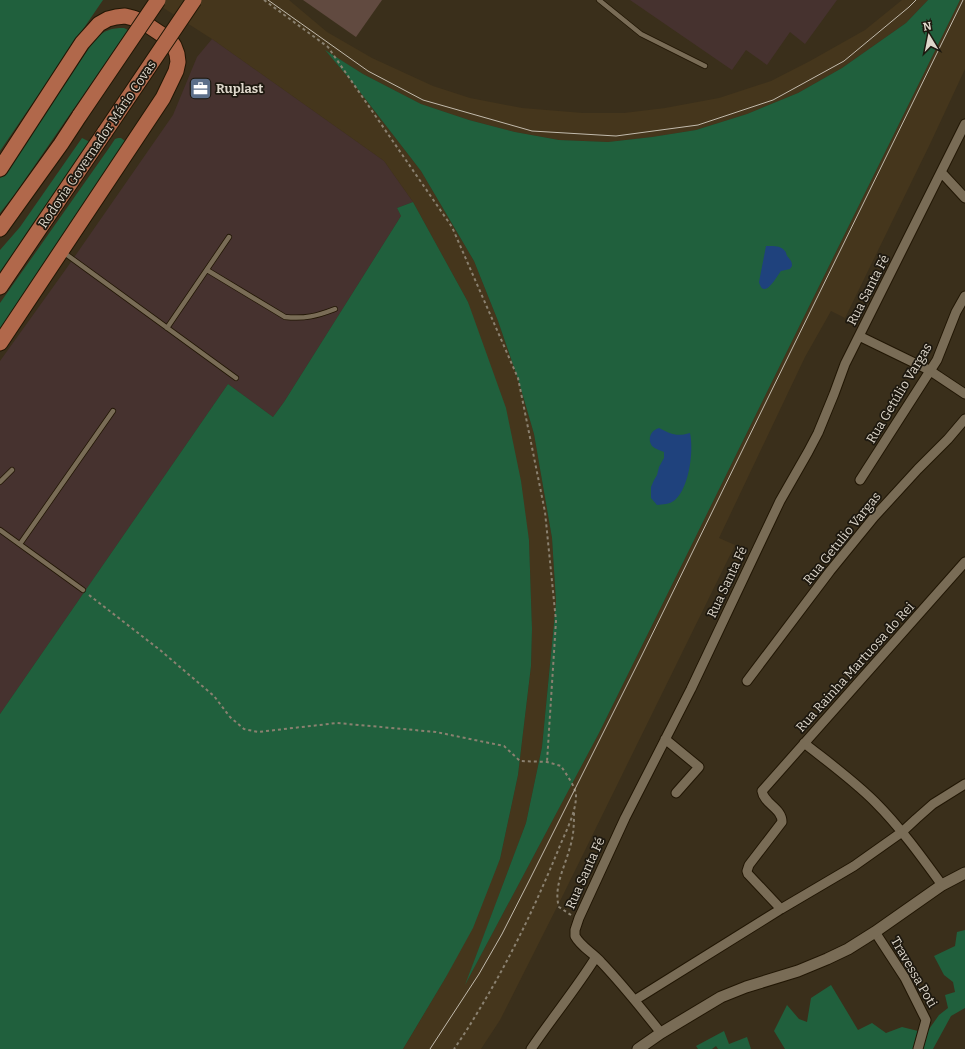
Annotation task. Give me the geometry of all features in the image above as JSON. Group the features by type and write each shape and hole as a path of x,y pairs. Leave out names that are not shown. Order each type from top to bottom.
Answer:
{"highway":[{"path":"0,229 158,0"},
{"name":"Rodovia Governador Mário Covas","path":"0,287 194,0"},
{"path":"0,169 82,43 98,24 108,19 125,16 143,22 170,40 177,54 178,62 176,71 163,98 0,342"}],"street":[{"name":"Rua Santa Fé","path":"661,1033 635,1000 596,957 582,946 575,936 575,930 625,818 707,656 755,552 780,501 818,433 834,394 844,364 965,124"},
{"path":"941,172 965,198"},
{"name":"Rua Getúlio Vargas","path":"860,480 936,360 956,312 965,296"},
{"path":"859,336 929,370 965,394"},
{"name":"Rua Getulio Vargas","path":"747,681 830,571 869,523 965,419"},
{"name":"Rua Rainha Martuosa do Rei","path":"781,909 748,874 747,871 749,865 782,822 782,818 778,811 763,796 762,791 965,562"},
{"path":"665,739 699,768 676,793"},
{"path":"804,743 874,801 902,832 942,885"},
{"path":"635,1000 781,909 854,866 902,832 933,804 965,784"},
{"path":"638,1049 661,1033 721,997 746,987 798,971 848,949 942,885 965,873"},
{"name":"Travessa Poti","path":"875,932 905,978 926,1020 918,1049"},
{"path":"531,1049 596,957"}],"lane":[{"path":"599,0 641,34 705,66"},
{"path":"167,328 229,237"},
{"path":"61,251 236,378"},
{"path":"207,270 285,318 318,316 335,309"},
{"path":"20,544 113,411"},
{"path":"0,482 12,470"},
{"path":"0,530 83,590"}],"path":[{"path":"264,0 328,47 452,227 518,378 545,512 556,621 548,762"},
{"path":"83,590 160,650 214,696 230,717 244,729 258,732 337,723 436,732 504,746 520,761 548,762 561,766 576,796 573,813 530,916 499,977 462,1039 454,1049"},
{"path":"575,801 574,829 571,847 557,887 557,900 559,907 579,919"}],"shaded area":[{"path":"151,0 289,0 327,32 372,58 433,86 470,98 522,108 583,113 624,113 665,108 719,98 771,81 865,30 902,0 928,0 906,23 842,68 798,93 747,114 696,130 608,142 559,140 515,132 469,120 421,104 363,74 326,51 353,83 421,171 474,261 498,321 518,379 534,434 552,538 556,602 542,747 526,823 467,981 599,733 960,0 965,0 965,69 845,318 831,311 805,357 719,538 735,545 563,895 500,1020 481,1049 403,1049 446,977 500,859 518,775 531,666 532,629 529,540 468,302 413,202 384,161 212,39"},
{"path":"630,0 837,0 805,44 790,32 767,65 746,50 732,70"},
{"path":"212,39 384,161 413,202 397,208 401,216 284,402 273,417 228,384 0,714 0,361 173,115 197,57"}],"green space":[{"path":"0,0 103,0 0,151"},
{"path":"928,0 960,0 599,733 465,985 526,823 542,747 556,602 552,538 534,434 518,379 498,321 474,261 421,171 353,83 325,50 363,74 421,104 469,120 515,132 559,140 608,142 696,130 747,114 798,93 842,68 906,23"},
{"path":"124,28 128,30 15,194 0,213 0,178 95,39 108,30"},
{"path":"82,138 90,142 27,232 0,274 0,250 20,227"},
{"path":"121,138 126,143 0,330 0,303 115,139"},
{"path":"413,202 468,302 506,408 521,481 529,540 532,629 531,666 518,775 500,859 473,928 403,1049 0,1049 0,714 228,384 273,417 284,402 401,216 397,208"},
{"path":"965,930 965,1008 951,1016 933,1049 923,1049 927,1032 939,1015 948,1008 945,995 955,992 953,982 944,975 934,956 955,946 957,932"},
{"path":"831,985 858,1030 872,1023 886,1033 902,1027 918,1031 913,1049 785,1049 774,1031 787,1005 799,1019 807,1022 811,998"},
{"path":"724,1031 729,1044 747,1037 751,1049 718,1049 716,1046 712,1049 698,1049 696,1046"}],"water":[{"path":"766,246 776,246 783,249 791,261 792,266 790,269 781,271 774,282 764,289 761,287 759,282"},
{"path":"659,428 674,434 681,435 690,433 691,459 687,478 680,494 670,503 657,505 651,498 651,487 664,458 664,452 652,446 650,438 652,433"}],"building":[{"path":"303,0 382,0 356,37"}],"tram line":[{"path":"268,0 368,71 423,100 532,131 616,136 698,125 773,100 844,61 916,0"},
{"path":"430,1049 479,974 502,934 529,881 642,655 963,0"}],"place":[{"name":"Ruplast","path":"201,88"}]}
